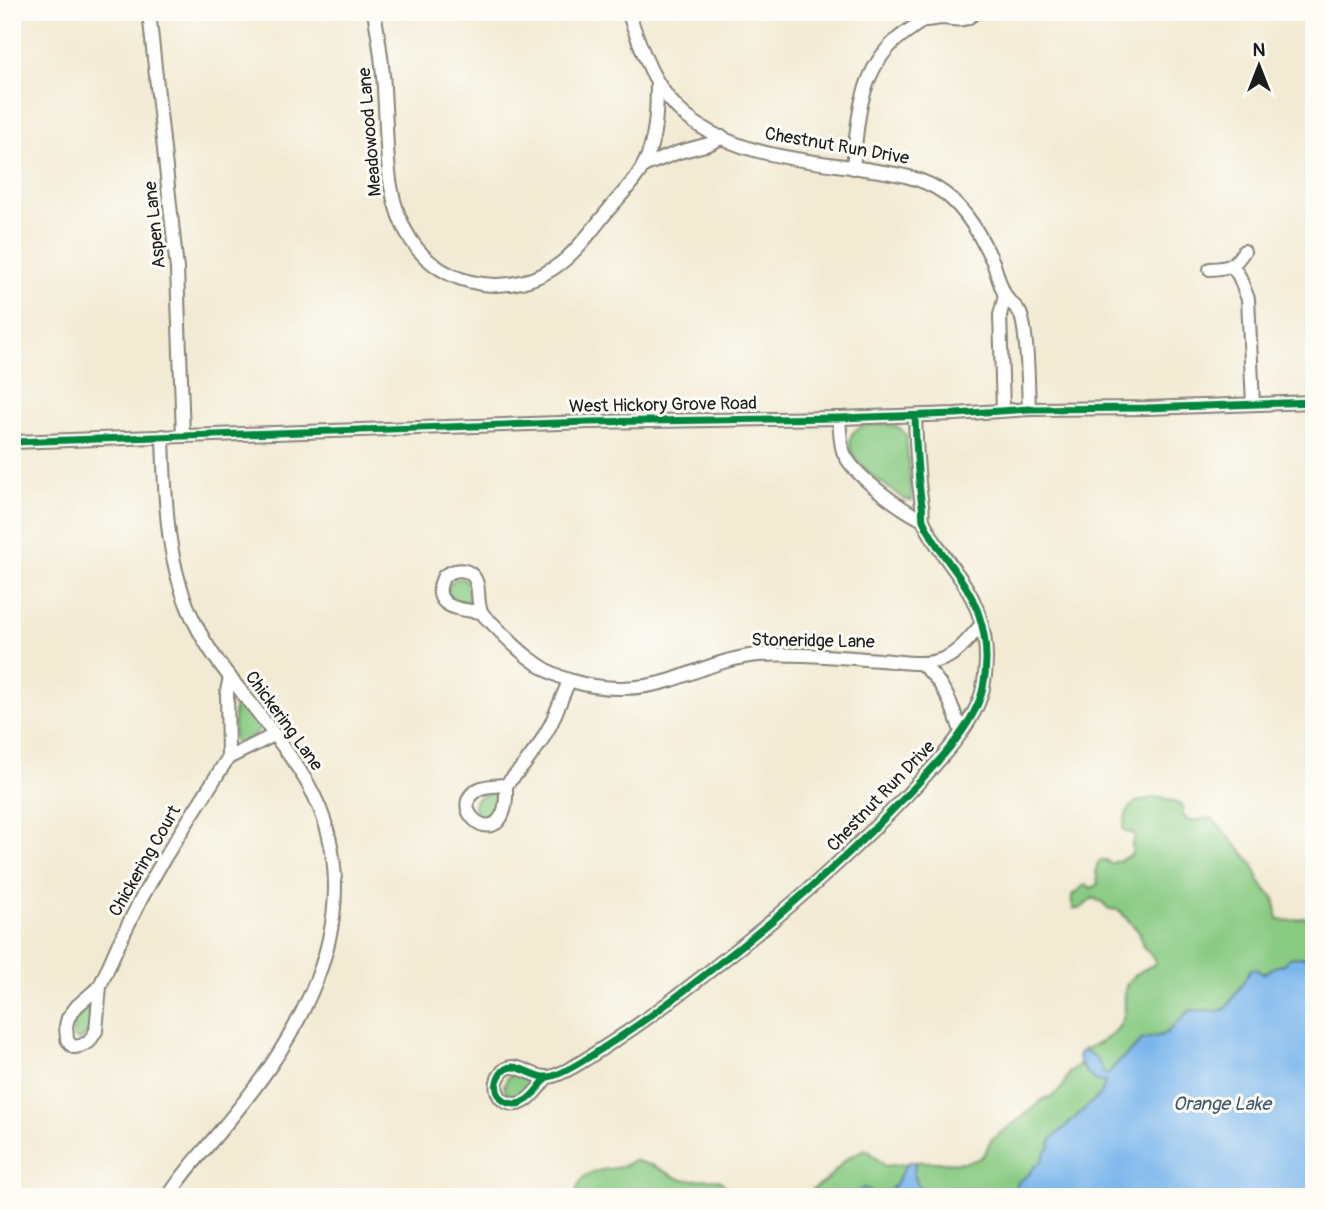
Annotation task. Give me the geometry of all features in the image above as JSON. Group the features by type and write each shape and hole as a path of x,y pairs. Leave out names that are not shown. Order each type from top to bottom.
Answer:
{"street":[{"name":"Aspen Lane","path":"149,12 177,269 183,435"},
{"name":"Meadowood Lane","path":"374,12 382,71 388,169 392,195 401,223 423,255 441,269 468,281 499,285 526,281 549,271 573,252 643,166 655,122 657,83"},
{"name":"Chestnut Run Drive","path":"628,12 657,83 666,96 688,117 723,138 779,157 902,174 943,192 956,204 974,227 994,265 1005,296 1020,314 1025,343 1028,409"},
{"path":"853,168 862,98 872,71 889,47 928,16 966,19 975,12"},
{"path":"643,166 723,138"},
{"path":"1210,269 1232,266 1244,251"},
{"path":"1232,266 1240,276 1248,299 1253,404"},
{"name":"Chestnut Run Drive","path":"1003,410 1000,314 1005,296"},
{"name":"West Hickory Grove Road","path":"12,442 589,422 839,418 1028,409 1314,402"},
{"name":"Chestnut Run Drive","path":"547,1077 581,1062 630,1031 778,917 884,819 926,775 974,713 982,690 987,653 982,624 965,586 942,555 923,520 918,487 915,415"},
{"name":"Chestnut Run Drive","path":"839,418 844,453 853,468 909,513 923,520"},
{"name":"Chickering Lane","path":"163,436 170,536 180,586 196,626 211,652 309,785 327,831 336,886 327,949 312,991 289,1039 261,1081 168,1197"},
{"name":"Stoneridge Lane","path":"481,612 536,663 569,681 612,688 639,687 670,681 698,669 736,658 772,655 921,664 942,660 958,650 982,624"},
{"path":"921,664 938,679 947,693 961,731"},
{"path":"230,677 227,691 228,758 274,735"},
{"path":"506,785 539,745 569,681"},
{"name":"Chickering Court","path":"100,986 141,899 228,758"}],"green space":[{"path":"869,425 894,426 906,435 912,501 906,500 879,481 854,455 850,445 851,436 859,428"},
{"path":"458,579 469,584 471,602 461,602 449,595 449,586"},
{"path":"235,696 241,700 259,728 256,734 240,744 234,740"},
{"path":"494,792 497,795 493,812 488,817 479,816 474,808 476,800"},
{"path":"1162,797 1183,806 1183,815 1190,821 1212,818 1253,864 1260,882 1274,897 1278,919 1287,921 1314,917 1314,960 1303,957 1282,964 1241,986 1226,1009 1204,1010 1162,1035 1141,1040 1107,1075 1095,1057 1084,1049 1103,1041 1119,1027 1124,1015 1128,982 1156,961 1142,945 1140,933 1119,910 1109,909 1093,898 1080,909 1074,909 1072,895 1085,885 1092,888 1098,884 1096,869 1099,861 1106,860 1110,864 1132,855 1135,838 1133,833 1126,832 1123,828 1128,810 1138,801"},
{"path":"95,1003 92,1025 87,1034 78,1040 73,1037 73,1021 87,1004"},
{"path":"1080,1064 1105,1082 1101,1094 1051,1141 1050,1148 1041,1162 1022,1181 1015,1193 1008,1197 916,1197 920,1190 914,1174 914,1162 967,1162 981,1157 992,1139 1043,1099 1053,1096 1062,1088 1069,1073"},
{"path":"514,1074 531,1084 521,1095 514,1097 506,1092 504,1085 508,1077"},
{"path":"864,1149 885,1166 906,1164 896,1186 886,1194 872,1193 864,1188 855,1193 856,1197 770,1197 780,1191 806,1194 827,1180 846,1159"},
{"path":"633,1160 654,1166 682,1180 717,1179 736,1197 572,1197 585,1176 623,1166"}],"water":[{"name":"Orange Lake","path":"1289,958 1314,960 1314,1197 1008,1197 1015,1193 1018,1182 1041,1162 1053,1138 1101,1094 1105,1082 1091,1077 1084,1069 1078,1056 1081,1051 1093,1056 1107,1075 1141,1040 1168,1032 1190,1010 1226,1009 1251,969 1263,974 1283,965"},
{"path":"910,1161 915,1163 914,1174 919,1188 916,1197 856,1197 855,1193 864,1188 874,1193 888,1192"}],"cycle path":[{"path":"12,442 589,422 839,418 1029,409 1314,402"},
{"path":"547,1077 535,1093 519,1104 506,1102 500,1098 497,1090 499,1077 510,1067 548,1077 576,1065 678,996 729,956 859,843 940,759 971,717 979,702 985,675 986,649 982,624 962,580 923,520 915,416"}]}
